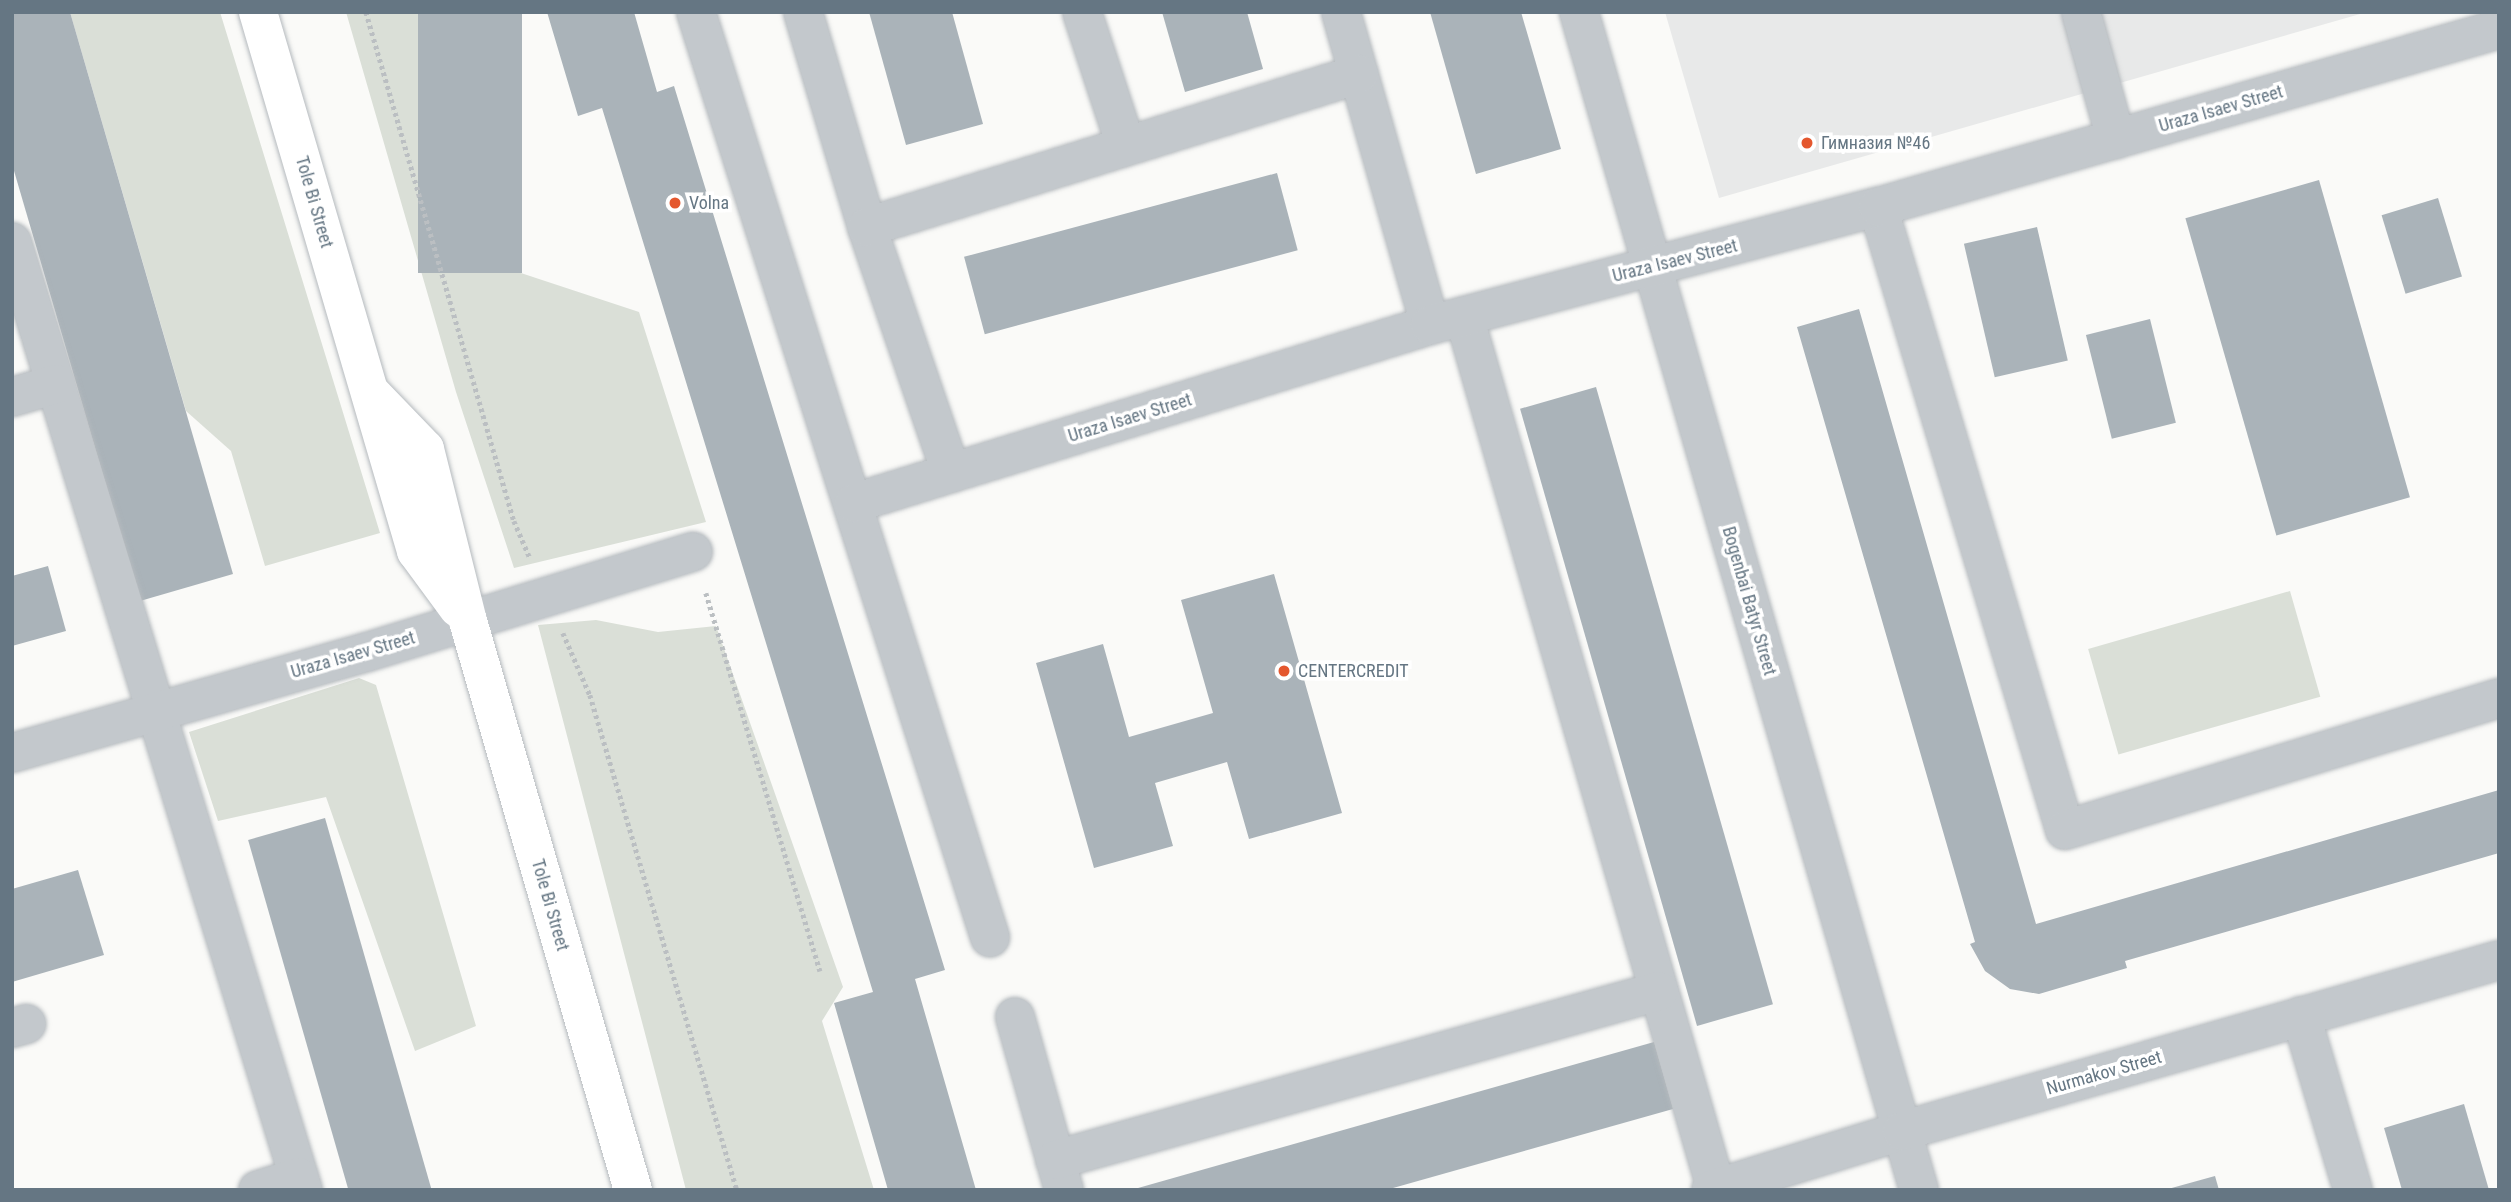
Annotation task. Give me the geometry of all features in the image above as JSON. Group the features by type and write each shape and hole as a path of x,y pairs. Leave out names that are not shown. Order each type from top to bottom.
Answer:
{"main road":[{"name":"Tole Bi Street","path":"258,12 370,392 425,449 468,621 632,1190"}],"street":[{"path":"696,12 990,937"},
{"path":"803,12 867,227 951,473"},
{"path":"1082,12 1126,146"},
{"path":"1341,12 1359,74 1447,320 1659,991 1714,1189"},
{"name":"Bogenbai Batyr Street","path":"1578,12 1919,1190"},
{"path":"2081,12 2116,139"},
{"name":"Uraza Isaev Street","path":"854,503 1447,320 1878,207 2499,29"},
{"path":"867,227 1359,74"},
{"path":"1878,207 2065,830 2499,698"},
{"path":"12,242 301,1184 258,1190"},
{"path":"12,397 56,384"},
{"name":"Uraza Isaev Street","path":"12,753 468,621 693,552"},
{"name":"Nurmakov Street","path":"1714,1189 1902,1131 2499,960"},
{"path":"1015,1017 1059,1175 1659,991"},
{"path":"2301,1016 2353,1190"}],"path":[{"path":"366,12 514,521 590,695 737,1190"},
{"path":"693,552 820,971"}],"shaded area":[{"path":"70,12 220,12 380,533 265,566 231,451 186,411"},
{"path":"346,12 418,12 491,263 639,312 706,522 514,568 456,392"},
{"name":"Гимназия №46","path":"1665,12 2367,12 1719,198"},
{"path":"2290,591 2320,697 2118,755 2088,649"},
{"path":"596,620 658,632 716,626 843,987 822,1021 874,1190 686,1190 538,625"},
{"path":"359,678 376,685 476,1026 415,1051 326,797 218,821 189,732"}],"building":[{"path":"12,12 70,12 233,574 140,601 12,164"},
{"path":"418,12 522,12 522,273 418,273"},
{"path":"547,12 634,12 657,92 674,86 945,970 915,979 976,1190 888,1190 834,1003 873,992 602,108 578,116"},
{"path":"869,12 952,12 983,124 906,145"},
{"path":"1162,12 1247,12 1263,69 1185,92"},
{"path":"1430,12 1521,12 1561,149 1476,174"},
{"path":"1277,173 1298,250 985,334 964,257"},
{"path":"2319,180 2410,497 2276,536 2185,218"},
{"path":"2438,198 2462,276 2406,294 2382,215"},
{"path":"2037,227 2068,360 1995,377 1964,244"},
{"path":"1859,309 2036,924 2499,790 2499,853 2125,961 2127,968 2039,994 2010,989 1985,971 1970,944 1975,942 1797,327"},
{"path":"2150,319 2176,423 2112,439 2086,335"},
{"path":"1596,387 1773,1004 1697,1026 1520,409"},
{"path":"48,566 66,631 12,646 12,576"},
{"path":"1274,574 1342,813 1249,839 1227,762 1155,783 1173,846 1094,868 1036,663 1103,644 1129,737 1213,713 1181,600"},
{"path":"325,818 432,1190 348,1190 248,840"},
{"path":"78,870 104,955 12,982 12,889"},
{"path":"1654,1042 1673,1109 1386,1190 1131,1190"},
{"path":"2464,1104 2489,1190 2402,1190 2384,1128"},
{"path":"2215,1176 2219,1190 2168,1190 2168,1189"}],"place":[{"name":"Гимназия №46","path":"1807,143"},
{"name":"Volna","path":"675,203"},
{"name":"CENTERCREDIT","path":"1284,671"}]}
